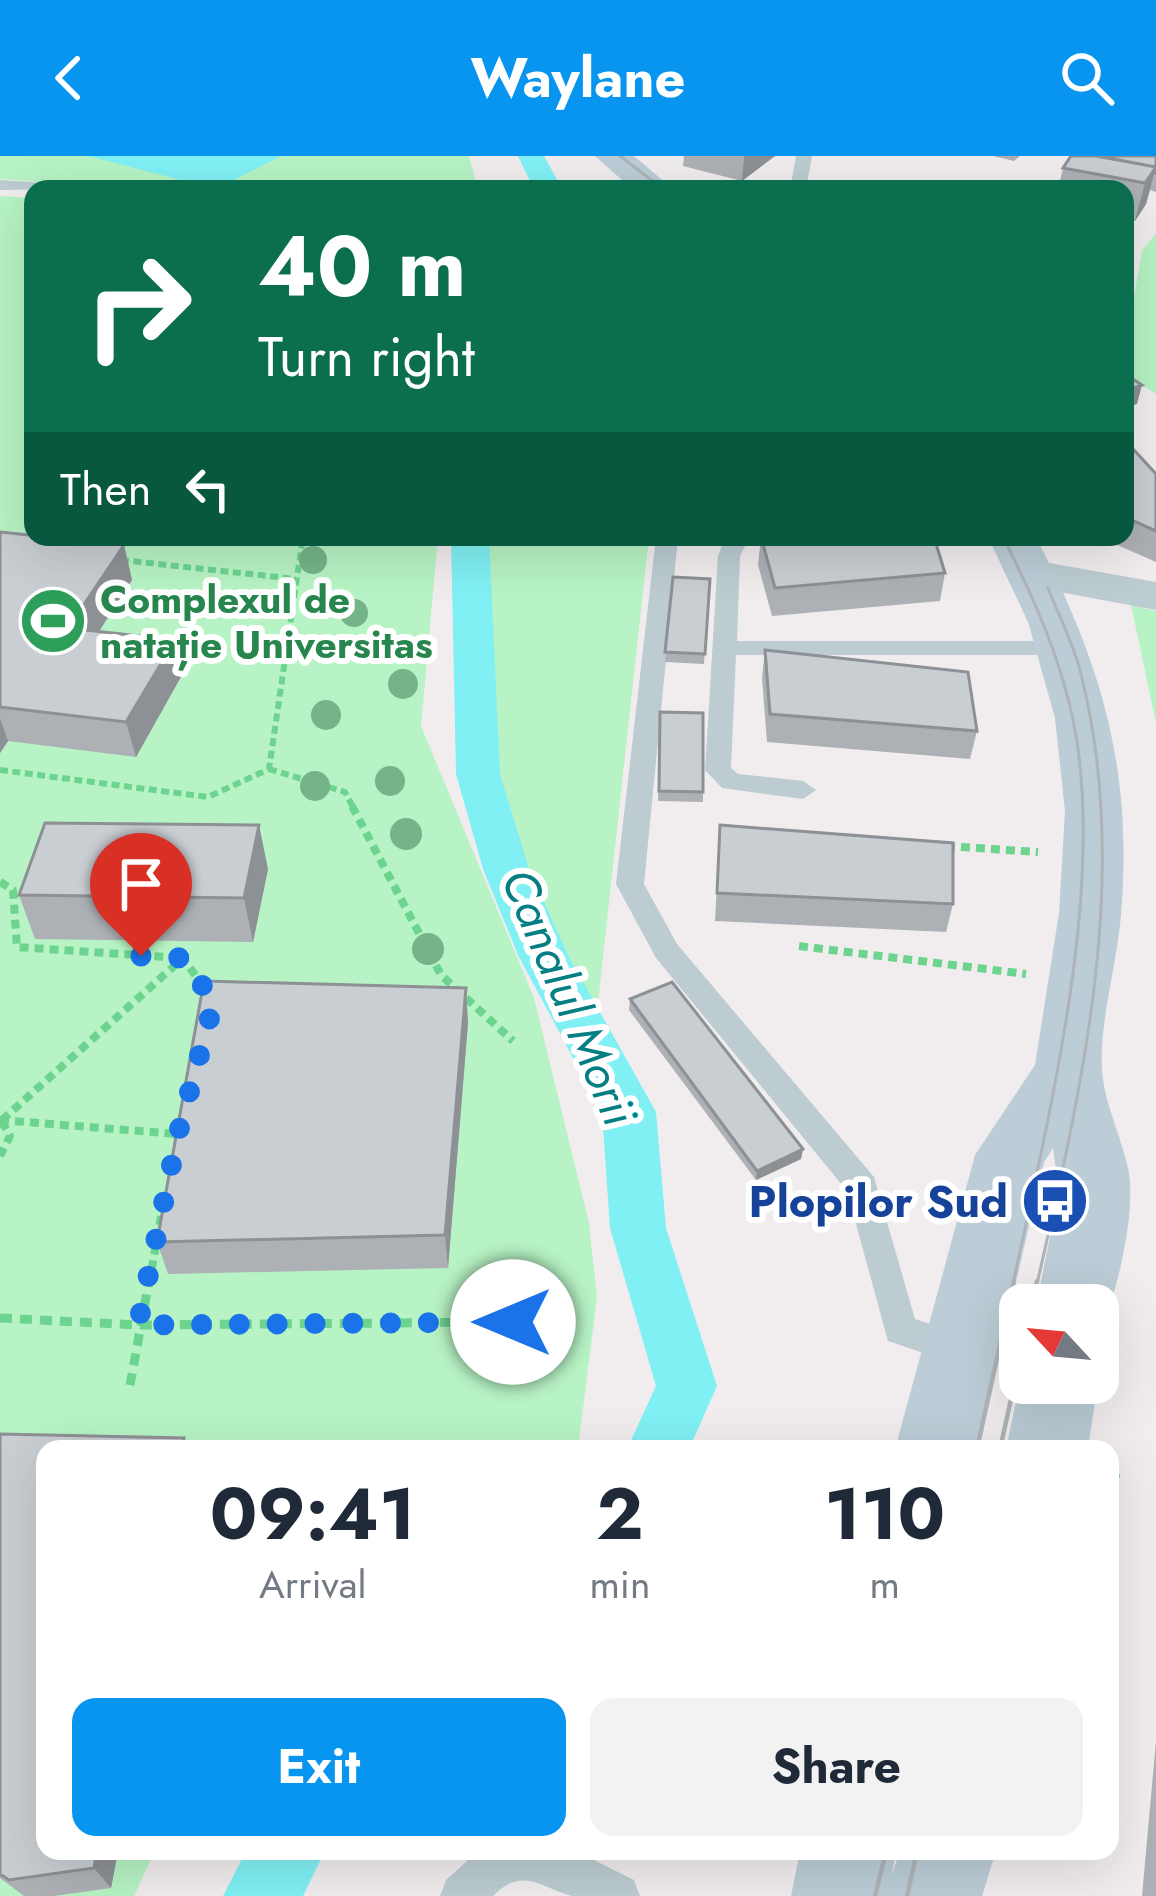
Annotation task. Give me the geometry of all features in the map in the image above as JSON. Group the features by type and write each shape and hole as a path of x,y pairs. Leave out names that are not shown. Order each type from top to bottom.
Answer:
{"main road":[{"path":"612,156 643,180"},
{"path":"1022,555 1063,648 1082,718 1094,811 1088,936 1068,1071 1095,1193 1078,1284"},
{"path":"938,1440 1010,1155 1068,1071"},
{"path":"1049,1440 1055,1404"},
{"path":"840,1896 846,1860"},
{"path":"933,1896 945,1860"}],"street":[{"path":"1022,555 1156,596"}],"lane":[{"path":"666,546 629,884 666,951 862,1186 900,1330 959,1349"},
{"path":"734,546 729,556 718,770 731,782 803,790"},
{"path":"724,648 1063,648"},
{"path":"462,1896 490,1868 528,1860"},
{"path":"548,1860 618,1896"}],"path":[{"path":"268,769 301,546"},
{"path":"114,560 296,578"},
{"path":"0,770 208,797 268,769 345,792 441,975 513,1041"},
{"path":"929,845 1040,852"},
{"path":"0,882 13,890 16,947 183,958"},
{"path":"800,946 1028,974"},
{"path":"183,958 214,1002"},
{"path":"1,1120 183,958"},
{"path":"173,1155 184,1112"},
{"path":"1,1120 178,1134"},
{"path":"0,1156 10,1136 1,1120"},
{"path":"130,1385 169,1176"},
{"path":"0,1318 138,1325 513,1322"}],"green space":[{"path":"0,156 469,156 476,180 24,181 0,179"},
{"path":"0,196 24,197 24,546 437,546 421,726 534,998 589,1223 597,1297 579,1440 36,1440 36,1860 151,1860 134,1896 0,1896"},
{"path":"1156,233 1156,394 1134,381 1134,297 1142,251"},
{"path":"477,546 648,546 598,1003 579,995 488,775"},
{"path":"1131,605 1156,611 1156,723"}],"water":[{"path":"88,156 281,156 234,180 181,180"}],"building":[{"path":"1071,156 1156,167 1145,183 1063,168"},
{"path":"1098,156 1156,156 1156,167"},
{"path":"1134,450 1156,474 1156,531 1134,521"},
{"name":"Complexul de natație Universitas","path":"0,532 24,535 24,546 123,546 68,628 175,640 126,722 0,707"},
{"path":"763,546 937,546 945,573 775,588"},
{"path":"673,577 710,579 705,654 665,652"},
{"path":"765,650 968,672 977,731 770,714"},
{"path":"660,712 703,713 703,792 659,791"},
{"path":"45,823 259,825 244,898 19,895"},
{"path":"720,825 953,843 953,904 717,893"},
{"path":"204,981 466,988 445,1235 157,1242"},
{"path":"672,982 803,1149 757,1171 630,999"},
{"path":"0,1434 184,1438 36,1440 36,1860 95,1860 94,1868 9,1880 0,1874"}],"waterway":[{"name":"Canalul Morii","path":"531,156 543,180"},
{"name":"Canalul Morii","path":"470,546 478,774 506,869 543,955 629,1112 638,1228 687,1386 662,1440"},
{"name":"Canalul Morii","path":"261,1896 283,1860"}],"tram line":[{"path":"620,156 651,180"},
{"path":"1007,546 1038,611 1065,689 1077,742 1083,805 1077,943 1067,1014 1013,1284"},
{"path":"1037,1284 1084,1057 1101,904 1096,750 1078,663 1048,588"},
{"path":"979,1440 1014,1281"},
{"path":"1002,1440 1010,1404"},
{"path":"875,1896 884,1860"},
{"path":"907,1896 915,1860"}],"place":[{"name":"Complexul de natație Universitas","path":"53,621"},
{"name":"Plopilor Sud","path":"1055,1201"}],"route":[{"path":"141,956 183,958 214,1002 178,1134 138,1325 513,1322"}]}
